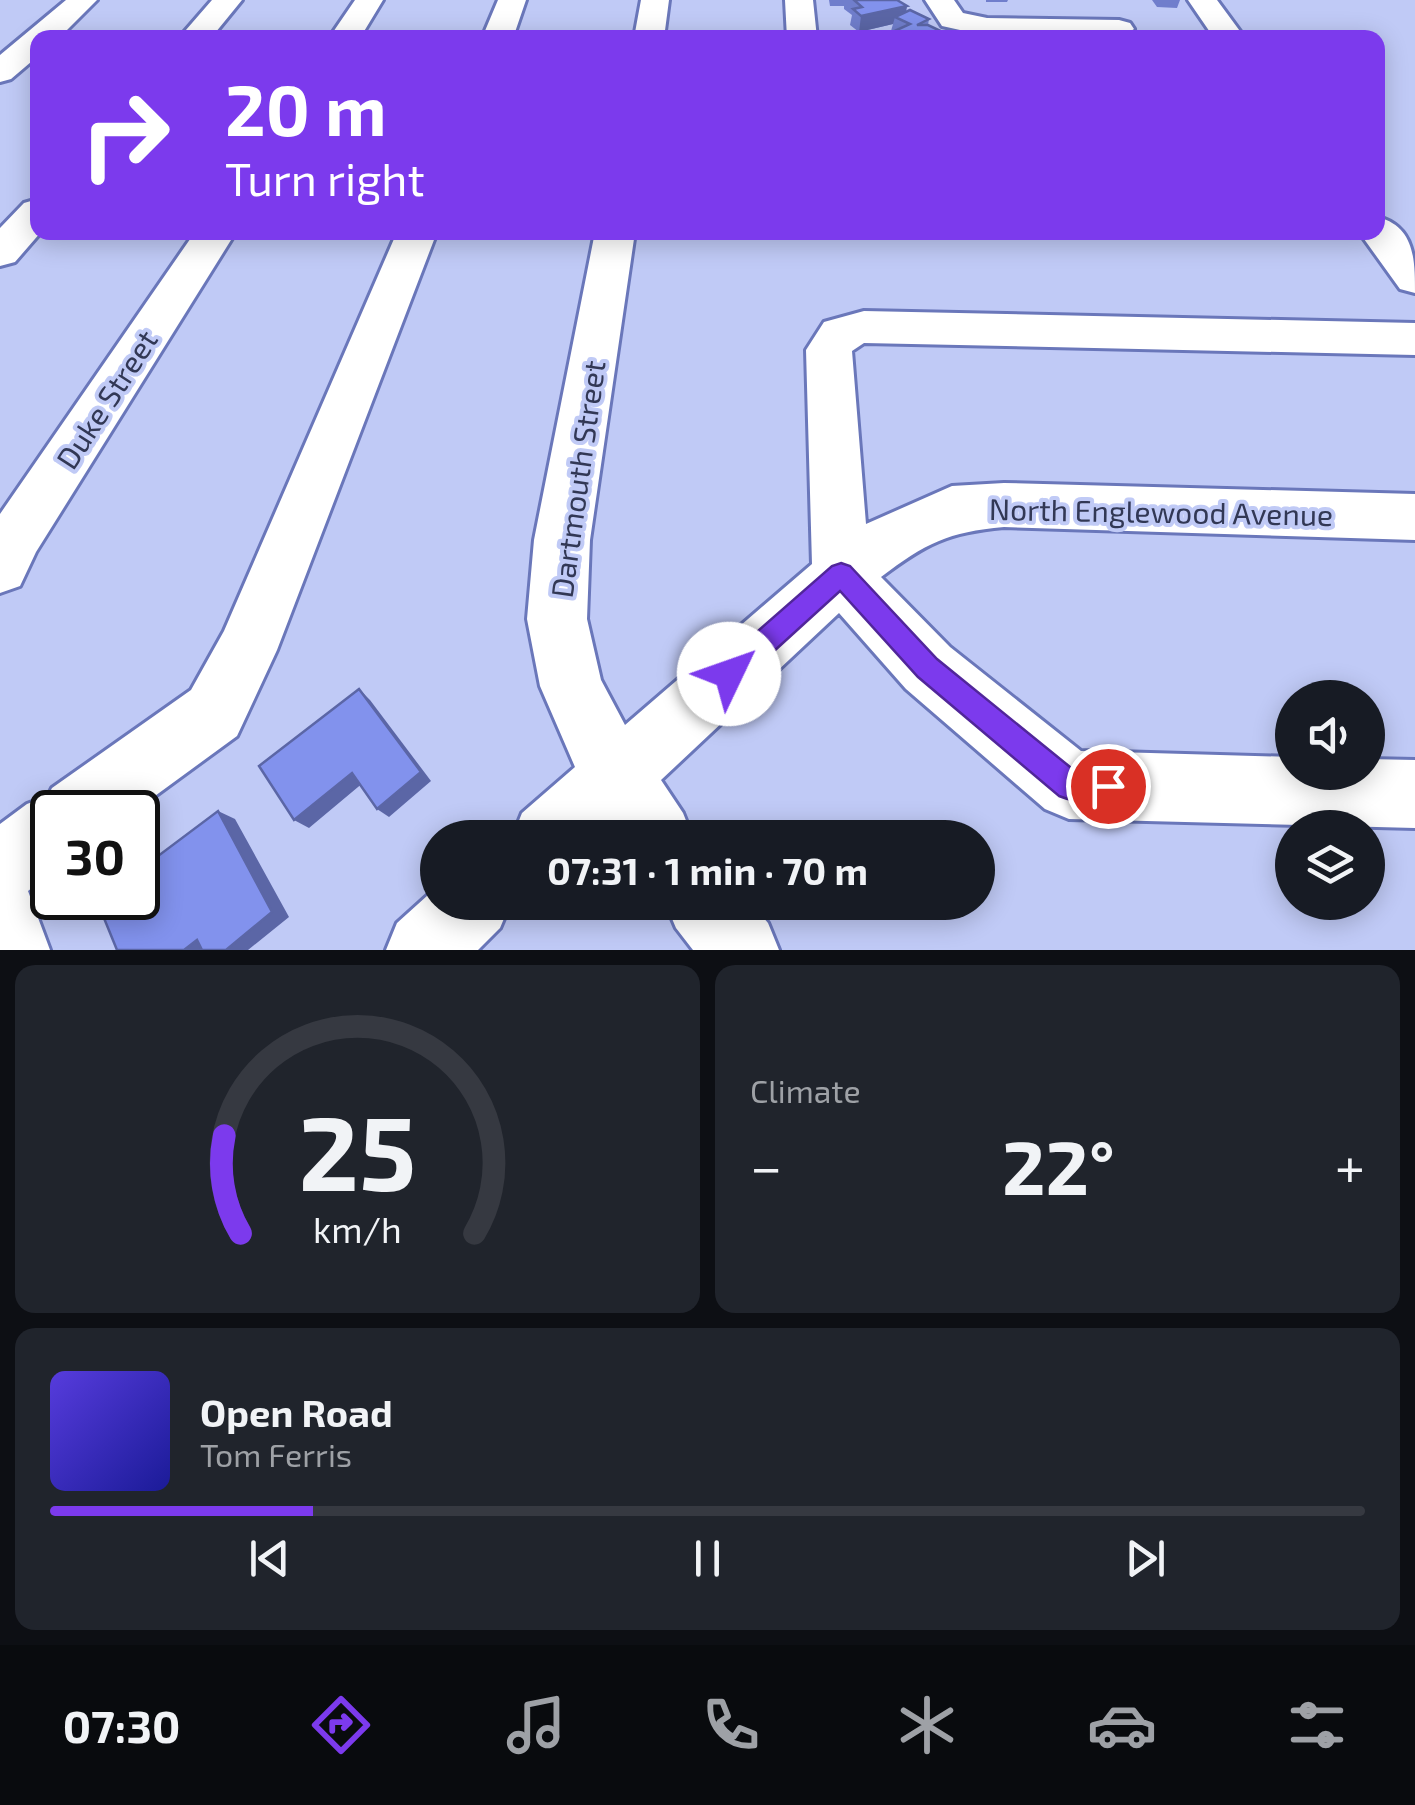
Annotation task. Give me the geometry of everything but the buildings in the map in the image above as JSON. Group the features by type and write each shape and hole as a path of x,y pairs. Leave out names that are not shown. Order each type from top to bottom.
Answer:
{"street":[{"path":"39,30 82,0"},
{"path":"201,30 228,0"},
{"path":"349,30 369,0"},
{"path":"500,30 512,0"},
{"path":"650,30 655,0"},
{"path":"799,0 801,30"},
{"path":"939,0 953,20 987,27 1118,29"},
{"path":"1202,0 1224,30"},
{"path":"0,72 30,40"},
{"path":"0,253 30,220"},
{"path":"1385,239 1415,279"},
{"name":"Duke Street","path":"0,568 16,536 211,240"},
{"path":"107,790 214,713 246,650 414,240"},
{"name":"Dartmouth Street","path":"614,240 562,540 558,619 571,686 617,774 646,820"},
{"path":"1415,339 864,327 840,333 829,350 841,574 928,668 1069,785 1415,794"},
{"name":"North Englewood Avenue","path":"566,820 841,574 893,536 952,510 1004,504 1415,517"},
{"path":"0,867 30,846"},
{"path":"0,912 12,950"},
{"path":"424,950 455,920"},
{"path":"717,920 741,950"}],"route":[{"path":"729,674 841,574 928,668 1069,785 1108,786"}]}
